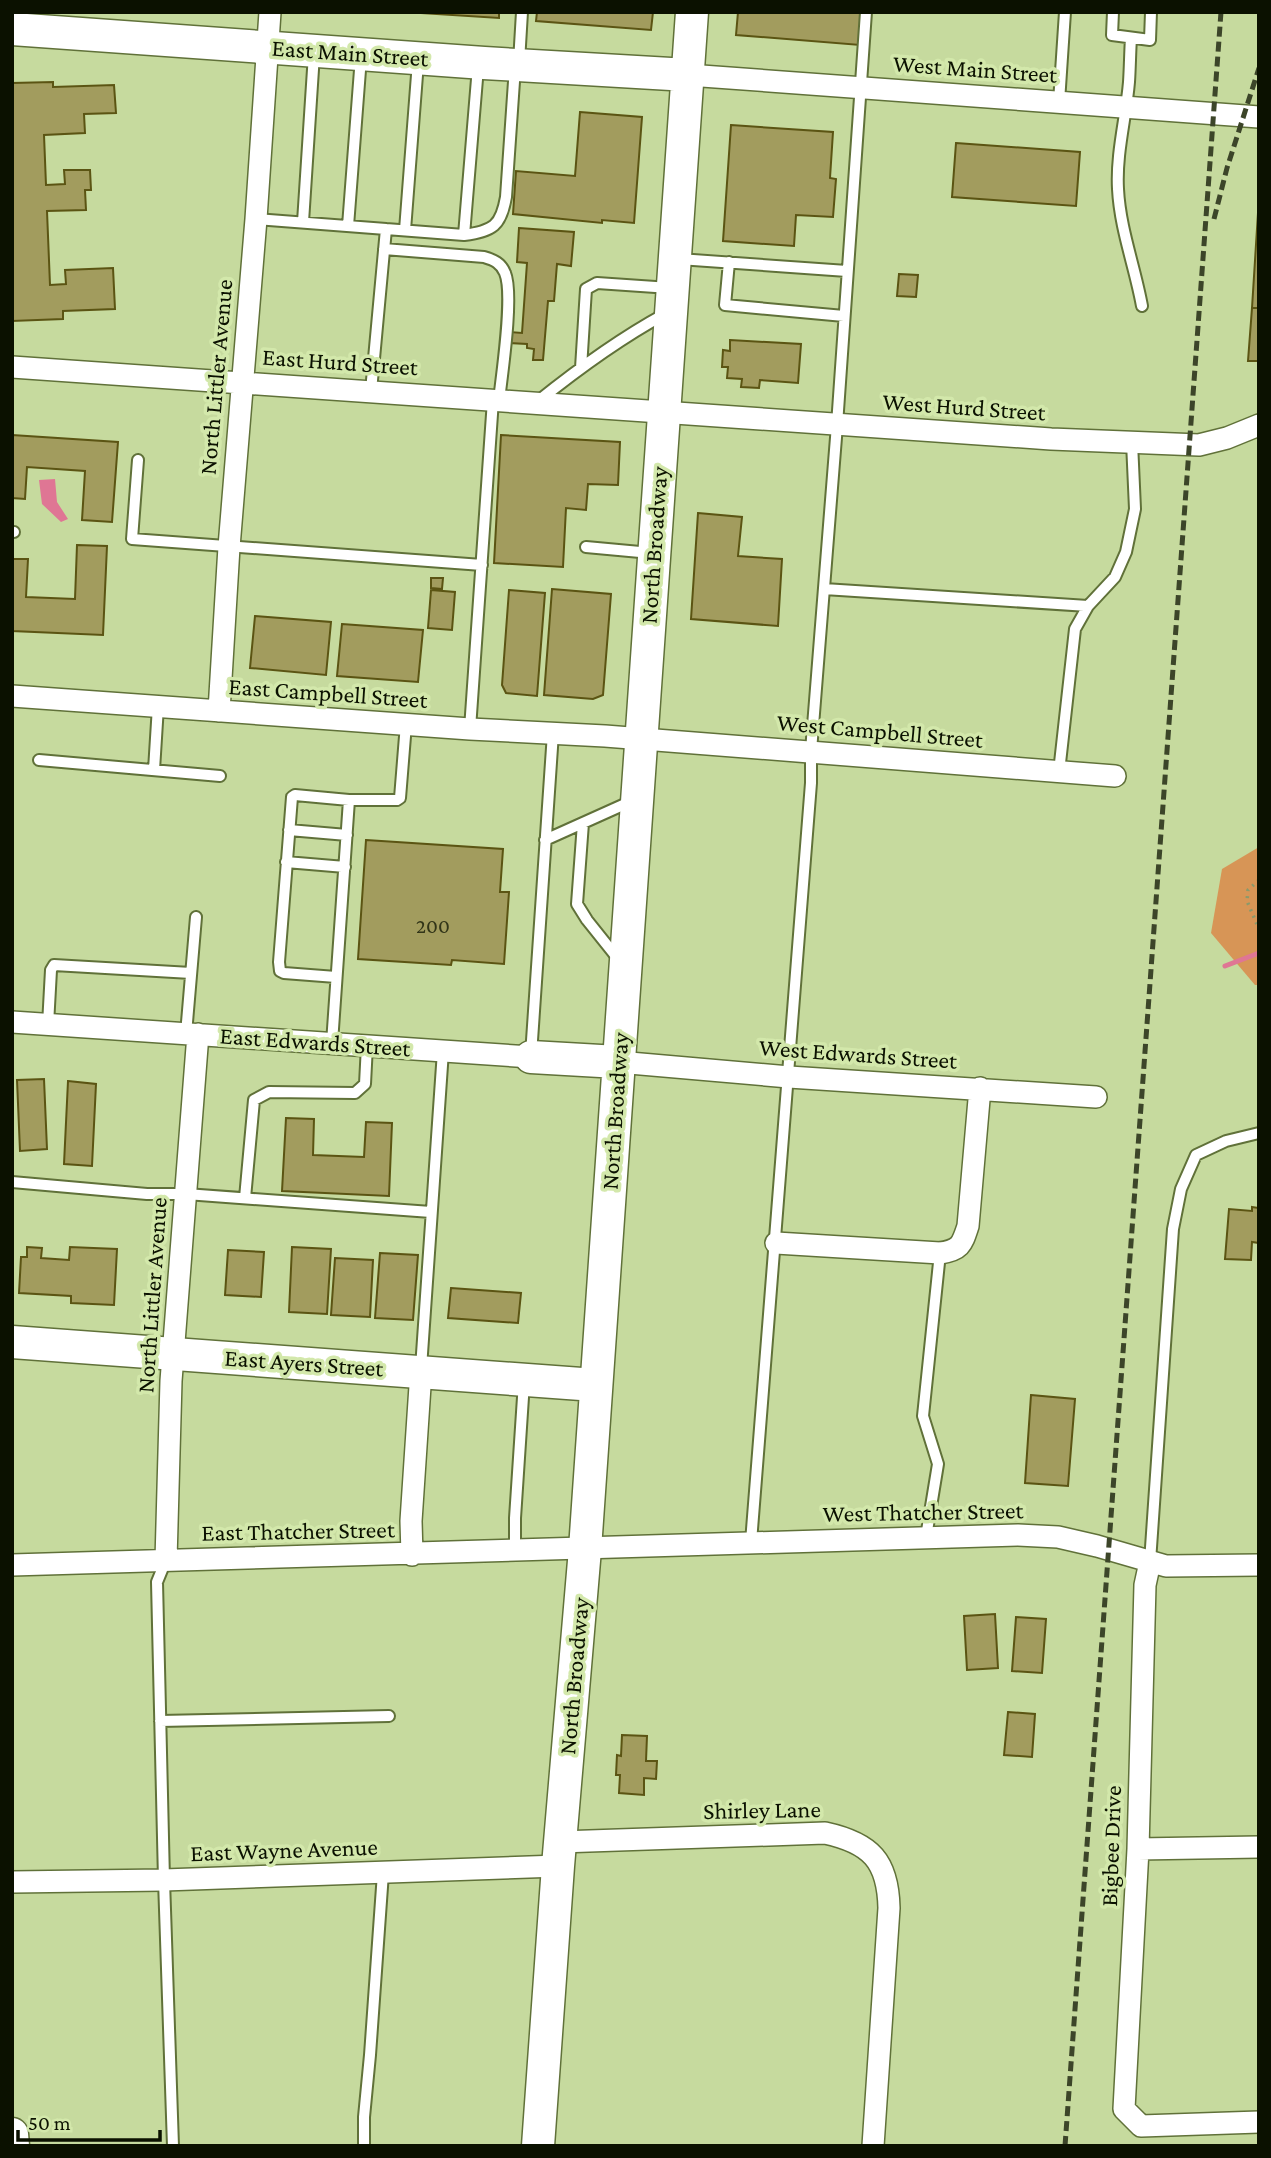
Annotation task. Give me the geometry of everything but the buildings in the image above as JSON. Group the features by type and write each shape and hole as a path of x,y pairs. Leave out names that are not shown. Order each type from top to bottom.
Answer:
{"main road":[{"name":"North Broadway","path":"538,2146 585,1549 692,12"},
{"name":"East Main Street","path":"12,29 478,63 688,75"},
{"name":"East Edwards Street","path":"531,1057 618,1062"},
{"name":"East Ayers Street","path":"12,1342 595,1385"},
{"path":"12,2134 13,2146"}],"street":[{"name":"North Littler Avenue","path":"219,711 270,12"},
{"name":"West Main Street","path":"688,75 1259,117"},
{"name":"East Hurd Street","path":"12,367 663,412"},
{"name":"West Hurd Street","path":"663,412 837,425 1199,445 1227,438 1259,425"},
{"name":"East Campbell Street","path":"12,696 640,739"},
{"name":"West Campbell Street","path":"640,739 1115,776"},
{"name":"East Edwards Street","path":"12,1022 531,1057"},
{"name":"North Littler Avenue","path":"166,1560 173,1354 186,1194 192,1034"},
{"name":"West Edwards Street","path":"618,1062 789,1077 1096,1097"},
{"path":"776,1243 940,1253 954,1251 963,1242 968,1226 980,1088"},
{"path":"412,1555 411,1521 421,1371"},
{"name":"West Thatcher Street","path":"585,1549 926,1537 1058,1537 1150,1562 1190,1567 1259,1565"},
{"name":"East Thatcher Street","path":"12,1565 585,1549"},
{"name":"Bigbee Drive","path":"1150,1562 1145,1586 1138,1849 1124,2109 1141,2126 1259,2122"},
{"name":"Shirley Lane","path":"559,1854 825,1833 847,1837 865,1846 878,1860 886,1875 890,1908 873,2146"},
{"path":"1138,1849 1259,1847"},
{"name":"East Wayne Avenue","path":"12,1882 383,1873 559,1854"}],"lane":[{"path":"256,219 464,235 482,232 497,225 504,211 522,12"},
{"path":"751,1542 789,1077 866,12"},
{"path":"1059,102 1065,12"},
{"path":"1113,12 1112,35 1150,40 1151,12"},
{"path":"1130,38 1129,82 1120,142 1118,189 1122,228 1135,270 1142,306"},
{"path":"303,222 314,51"},
{"path":"348,226 361,54"},
{"path":"405,230 419,58"},
{"path":"464,235 478,63"},
{"path":"371,391 386,229"},
{"path":"384,249 495,260 504,270 509,296 496,400 470,729"},
{"path":"581,368 586,289 591,285 673,286 729,262 847,271"},
{"path":"729,262 726,305 844,316"},
{"path":"536,403 635,331 673,286"},
{"path":"1059,772 1075,629 1088,606 1115,577 1126,552 1135,509 1132,442"},
{"path":"138,460 132,539 482,565"},
{"path":"586,547 654,554"},
{"path":"824,589 1088,606"},
{"path":"154,770 158,706"},
{"path":"336,977 284,973 279,967 291,799 295,795 349,800 397,800 400,798 406,724"},
{"path":"531,1057 553,733"},
{"path":"39,760 220,776"},
{"path":"545,840 636,799"},
{"path":"332,1043 349,800"},
{"path":"583,823 577,904 625,967"},
{"path":"289,830 347,835"},
{"path":"286,862 345,867"},
{"path":"192,1034 191,973 196,917"},
{"path":"48,1025 51,970 54,965 191,973"},
{"path":"245,1198 254,1100 269,1092 355,1093 365,1084 367,1045"},
{"path":"421,1371 443,1051"},
{"path":"1150,1562 1173,1229 1181,1189 1196,1155 1226,1141 1259,1133"},
{"path":"12,1182 147,1194 186,1194 431,1212"},
{"path":"926,1537 938,1464 923,1416 940,1253"},
{"path":"515,1551 524,1380"},
{"path":"166,1560 157,1582 173,2146"},
{"path":"160,1721 389,1716"},
{"path":"363,2146 383,1873"}],"path":[{"path":"1259,880 1248,890 1247,901 1259,929"}],"shaded area":[{"path":"55,479 57,502 68,519 61,522 42,504 39,480"},
{"path":"1259,847 1259,985 1255,985 1211,933 1222,869"}],"waterway":[{"path":"1225,966 1259,953"}],"railway":[{"path":"1065,2146 1221,12"},
{"path":"1214,219 1227,168 1259,68"}]}
